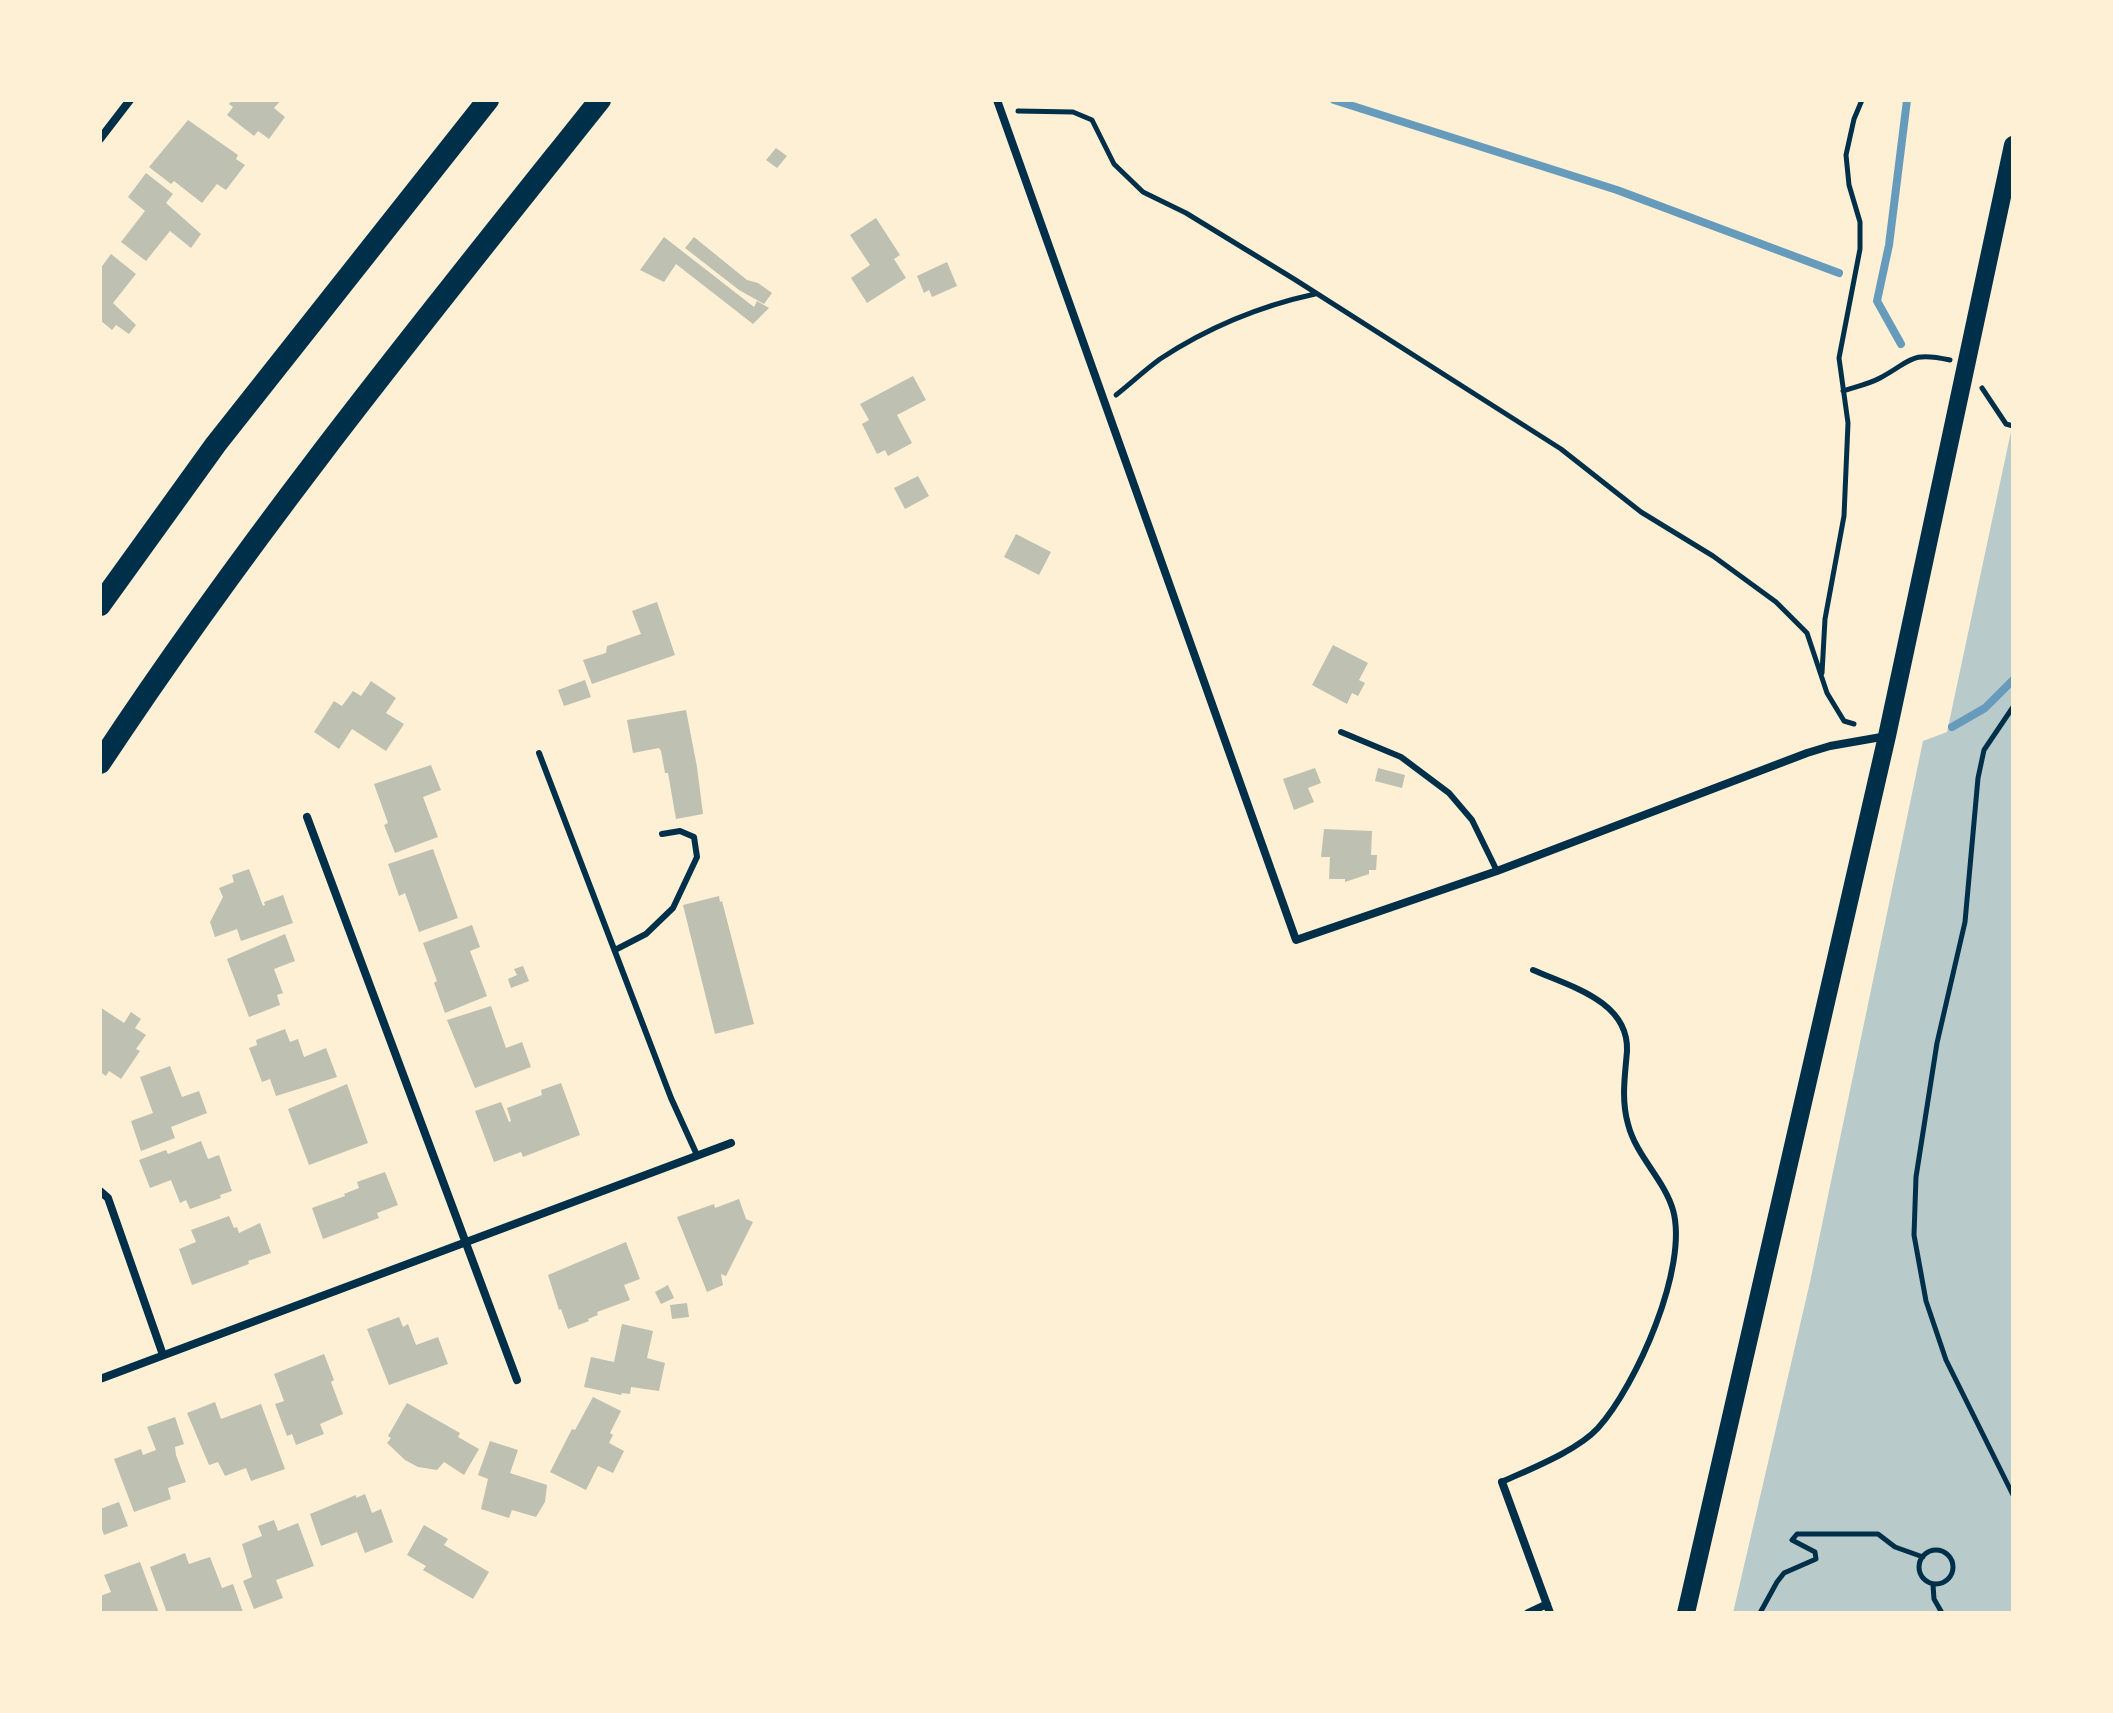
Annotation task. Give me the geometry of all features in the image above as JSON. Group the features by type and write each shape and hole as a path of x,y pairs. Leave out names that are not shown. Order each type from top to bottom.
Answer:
{"highway":[{"path":"100,605 216,444 488,100"},
{"path":"100,763 157,676 286,497 600,100"}],"main road":[{"path":"1686,1613 1887,736 2013,145"}],"street":[{"path":"100,139 130,100"},
{"path":"997,100 1296,940 1497,871 1807,753 1887,736"},
{"path":"307,817 517,1380"},
{"path":"100,1379 731,1143"},
{"path":"100,1191 108,1198 163,1355"},
{"path":"1502,1482 1549,1609 1528,1613"}],"lane":[{"path":"1341,732 1401,757 1449,793 1472,820 1497,871"},
{"path":"539,753 671,1098 697,1155"},
{"path":"615,950 646,934 673,908 697,857 694,837 680,831 662,834"},
{"path":"1502,1482 1554,1458 1596,1430 1623,1392 1660,1312 1674,1272 1678,1233 1672,1207 1628,1126 1623,1098 1627,1045 1624,1028 1615,1013 1594,997 1533,970"}],"path":[{"path":"1822,678 1825,619 1844,516 1848,423 1839,358 1860,249 1860,222 1849,185 1846,155 1862,100"},
{"path":"1001,112 1034,109 1073,112 1092,120 1114,164 1143,192 1186,213 1561,449 1641,512 1713,556 1776,602 1807,633 1827,693 1844,721 1887,736"},
{"path":"1105,405 1159,360 1221,325 1280,301 1316,294"},
{"path":"1843,391 1878,379 1910,358 1927,355 1966,363 2006,424 2013,426"},
{"path":"2013,707 1984,750 1978,778 1965,922 1937,1043 1916,1177 1914,1235 1926,1301 1946,1360 2013,1495"},
{"path":"1760,1613 1784,1573 1816,1559 1815,1552 1792,1540 1797,1534 1878,1534 1895,1547 1923,1557 1938,1550 1948,1554 1954,1564 1949,1579 1933,1584"},
{"path":"1923,1557 1920,1573 1933,1584 1934,1599 1942,1613"}],"shaded area":[{"path":"2013,422 2013,1613 1733,1613 1810,1282 1923,741 1947,732"}],"building":[{"path":"232,100 281,100 274,108 285,117 269,139 258,131 254,136 227,115 233,107 229,104"},
{"path":"188,120 238,155 236,159 245,165 226,190 217,184 202,203 174,181 171,184 149,167"},
{"path":"776,148 787,156 777,168 766,160"},
{"path":"146,173 173,194 166,203 201,234 191,248 170,231 146,261 121,242 145,211 128,197"},
{"path":"876,218 900,255 894,259 906,278 867,303 851,278 870,265 850,235"},
{"path":"664,237 754,307 757,301 769,308 753,324 676,264 664,282 640,270"},
{"path":"694,237 747,280 758,283 772,293 764,304 739,290 685,248"},
{"path":"111,254 136,274 113,303 136,325 129,334 116,325 112,330 100,320 100,269"},
{"path":"947,262 957,286 932,297 929,290 924,293 917,276"},
{"path":"913,376 926,400 897,415 912,443 888,456 885,450 877,454 862,424 869,420 860,404"},
{"path":"918,476 929,496 905,509 894,488"},
{"path":"1016,534 1051,552 1039,575 1004,557"},
{"path":"657,602 675,655 592,684 583,660 606,653 607,646 641,634 632,611"},
{"path":"1333,645 1368,663 1359,680 1365,683 1358,696 1352,693 1347,704 1312,685"},
{"path":"585,680 591,697 564,706 558,690"},
{"path":"371,681 396,698 386,713 404,724 386,751 352,729 339,749 314,732 334,701 342,706 353,691 361,696"},
{"path":"686,710 703,814 676,819 661,751 659,748 633,753 627,720"},
{"path":"431,765 441,790 423,797 438,837 395,853 374,784"},
{"path":"1315,768 1321,783 1308,788 1314,802 1294,810 1283,779"},
{"path":"1378,768 1405,775 1402,788 1375,781"},
{"path":"1324,829 1372,831 1371,855 1377,855 1376,870 1369,870 1369,874 1345,882 1345,879 1329,879 1330,857 1321,857"},
{"path":"433,849 458,918 419,932 405,893 399,896 388,864"},
{"path":"249,869 263,906 264,902 283,895 293,923 241,941 237,929 215,937 210,922 223,897 219,888 234,882 232,875"},
{"path":"719,896 754,1024 715,1034 683,905"},
{"path":"472,925 480,947 470,951 487,996 445,1013 423,943"},
{"path":"285,934 295,961 274,969 283,993 277,995 280,1005 249,1017 227,959"},
{"path":"523,966 529,981 511,988 508,979 517,975 514,969"},
{"path":"491,1006 506,1048 522,1042 531,1067 475,1088 447,1020"},
{"path":"100,1007 124,1023 131,1012 141,1019 135,1028 146,1035 136,1049 140,1051 121,1079 109,1071 106,1076 100,1072"},
{"path":"285,1029 290,1042 298,1039 304,1057 326,1048 337,1077 276,1096 270,1079 262,1082 249,1048 257,1045 256,1040"},
{"path":"170,1066 182,1097 199,1091 207,1113 171,1127 175,1138 141,1151 131,1121 153,1113 140,1077"},
{"path":"561,1083 580,1135 523,1157 521,1152 494,1162 475,1111 501,1102 509,1122 507,1108 542,1095 541,1090"},
{"path":"347,1084 368,1143 309,1165 288,1109"},
{"path":"201,1141 208,1159 219,1155 232,1191 190,1209 186,1200 180,1203 171,1180 150,1188 139,1160 166,1150 168,1154"},
{"path":"385,1172 398,1205 377,1213 379,1218 323,1239 312,1208 345,1196 359,1188 357,1182"},
{"path":"739,1199 746,1219 753,1222 726,1276 721,1274 723,1285 707,1292 677,1217"},
{"path":"229,1216 239,1233 260,1223 271,1253 192,1285 179,1249 196,1242 191,1230"},
{"path":"626,1242 640,1279 624,1285 630,1300 597,1312 598,1315 589,1321 568,1329 548,1275"},
{"path":"668,1285 674,1298 661,1304 655,1292"},
{"path":"687,1303 689,1317 672,1319 670,1305"},
{"path":"399,1317 403,1327 408,1324 416,1345 438,1337 448,1364 389,1385 367,1329"},
{"path":"622,1324 653,1331 647,1358 665,1363 659,1391 631,1387 630,1394 621,1395 584,1387 591,1357 614,1362"},
{"path":"324,1354 343,1414 320,1424 324,1434 296,1445 292,1434 287,1436 275,1404 284,1401 274,1374"},
{"path":"593,1397 621,1411 610,1433 613,1435 609,1443 624,1451 613,1473 598,1466 586,1490 550,1472"},
{"path":"215,1402 221,1419 261,1404 285,1469 251,1481 246,1468 225,1476 218,1462 209,1465 187,1413"},
{"path":"407,1403 460,1433 458,1437 479,1449 464,1475 444,1462 437,1470 418,1467 405,1460 387,1443"},
{"path":"175,1417 184,1444 175,1447 176,1455 186,1482 168,1488 171,1499 134,1512 114,1459 141,1449 143,1455 156,1450 147,1427"},
{"path":"490,1441 518,1450 510,1473 547,1485 545,1502 536,1517 512,1510 509,1518 481,1509 488,1479 478,1475"},
{"path":"365,1494 372,1513 381,1509 393,1542 365,1553 357,1532 321,1546 310,1514"},
{"path":"119,1502 128,1526 104,1535 100,1509"},
{"path":"274,1520 278,1531 298,1523 314,1566 276,1580 283,1598 254,1609 243,1581 252,1577 242,1544 262,1536 258,1526"},
{"path":"424,1525 448,1539 444,1545 489,1572 473,1599 423,1570 426,1566 407,1555"},
{"path":"185,1553 189,1564 210,1557 222,1588 233,1584 243,1612 167,1613 150,1567"},
{"path":"140,1562 159,1613 100,1613 100,1596 111,1592 104,1575"}],"waterway":[{"path":"1334,100 1617,190 1839,273"},
{"path":"1901,344 1877,301 1889,245 1907,100"},
{"path":"1952,727 1985,708 2013,680"}]}
